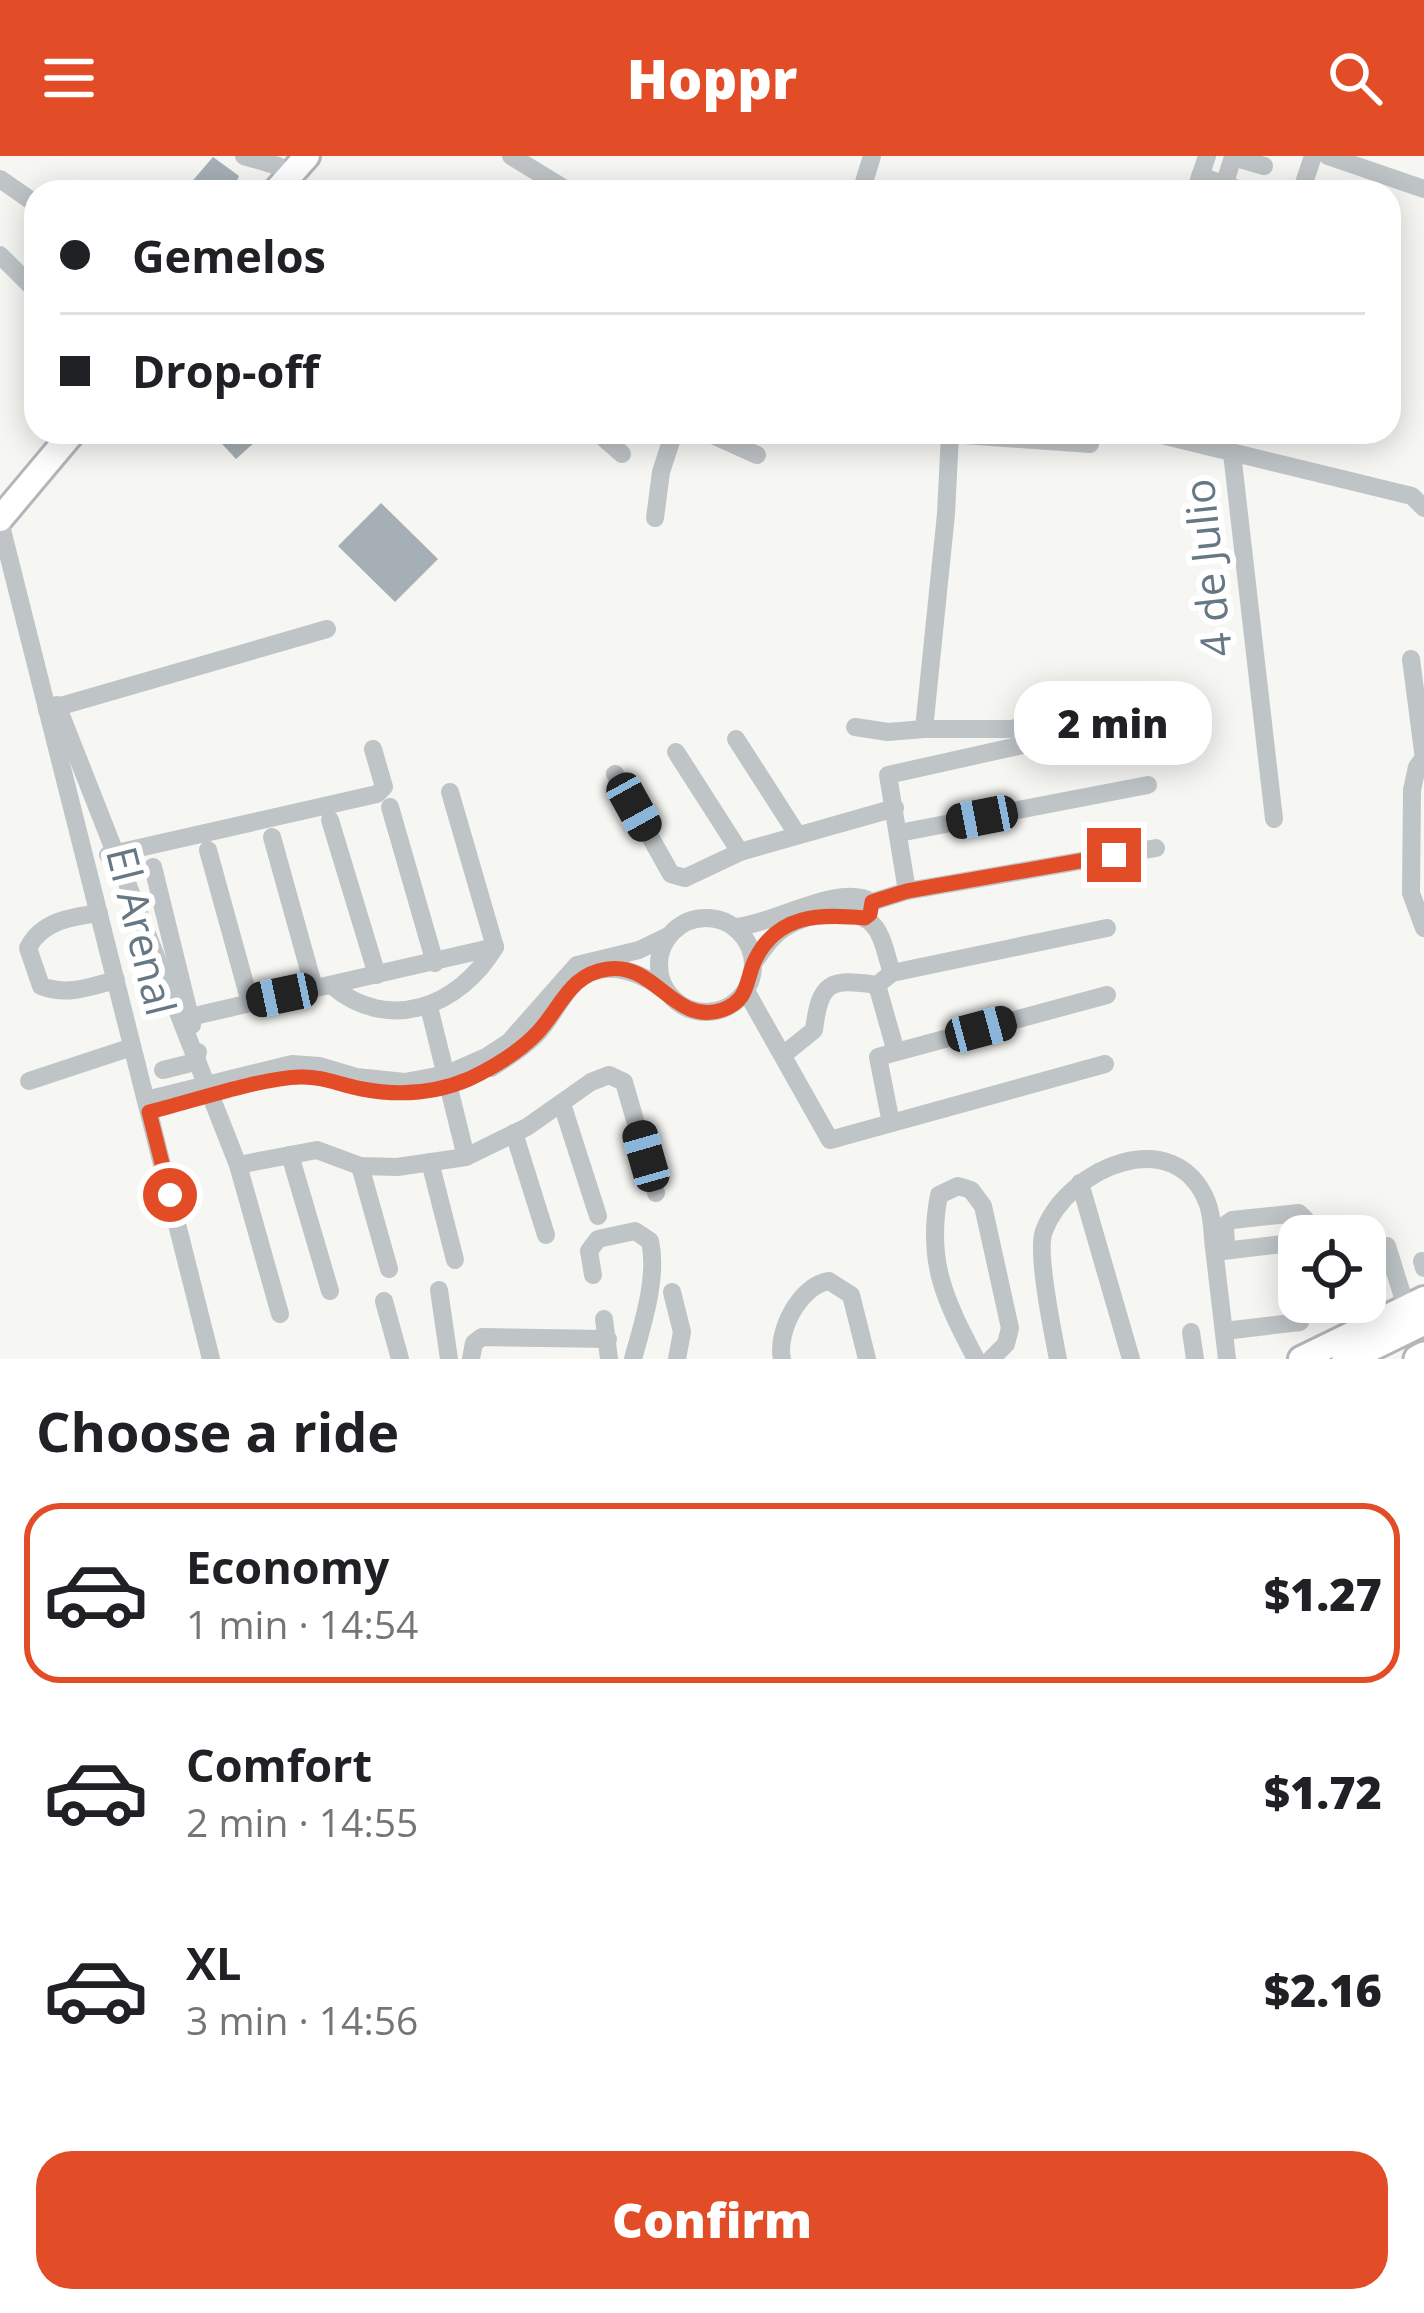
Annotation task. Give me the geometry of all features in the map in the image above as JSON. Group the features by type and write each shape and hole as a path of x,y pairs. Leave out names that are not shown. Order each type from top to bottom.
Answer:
{"highway":[{"path":"1346,1348 1418,1309"}],"main road":[{"path":"280,172 307,156"},
{"path":"0,497 45,444"},
{"path":"0,520 63,444"},
{"path":"1301,1359 1346,1348"}],"street":[{"path":"244,156 280,172"},
{"path":"511,156 548,180"},
{"path":"1328,156 1398,180"},
{"path":"1226,180 1233,157 1264,166"},
{"path":"0,255 24,280"},
{"path":"611,444 622,454"},
{"path":"655,518 670,444"},
{"path":"733,444 757,455"},
{"path":"924,730 950,444"},
{"path":"1196,444 1412,496 1424,508"},
{"name":"4 de Julio","path":"1232,453 1274,819"},
{"name":"El Arenal","path":"0,520 211,1359"},
{"path":"0,561 238,1166 280,1314"},
{"path":"47,710 327,628"},
{"path":"1411,659 1424,759 1412,790 1412,892 1424,928"},
{"path":"855,728 888,732 1011,729 1108,709"},
{"path":"907,891 888,775 1139,719"},
{"path":"736,740 797,834"},
{"path":"86,860 377,794 384,787 374,749"},
{"path":"676,752 740,851"},
{"path":"615,774 671,874 686,878 740,851 895,808"},
{"path":"899,833 1148,785"},
{"path":"450,792 495,946"},
{"path":"390,807 435,963"},
{"path":"330,820 376,975"},
{"path":"272,837 322,987 385,1011 429,1007 469,983 495,946"},
{"path":"147,1106 292,1064 319,1066 355,1082 448,1080 539,1021 572,985 601,970 624,968 641,973 689,1010 721,1010 746,991 754,962 787,926 821,914 869,910 907,891 1156,848"},
{"path":"208,850 250,1002"},
{"path":"153,867 200,1056 195,1063 163,1070"},
{"path":"539,1021 577,965 639,950 679,926 707,918 735,927 759,926 818,902 863,896 886,948 896,1052"},
{"path":"99,913 47,926 34,934 28,948 41,986 49,989 82,991 116,980"},
{"path":"735,927 754,962"},
{"path":"783,1055 814,1030 817,1003 825,989 847,980 1107,928"},
{"path":"665,990 658,970 668,936"},
{"path":"190,1017 495,946"},
{"path":"746,991 830,1140 1105,1064"},
{"path":"891,1123 878,1057 1107,994"},
{"path":"429,1007 466,1157"},
{"path":"29,1082 133,1047"},
{"path":"238,1166 317,1150 360,1166 397,1168 466,1157 609,1075 624,1082 656,1192"},
{"path":"562,1104 598,1216"},
{"path":"514,1133 546,1235"},
{"path":"290,1155 329,1291"},
{"path":"1058,1359 1042,1235 1064,1195 1093,1173 1140,1158 1173,1161 1194,1179 1209,1205 1220,1251 1227,1359"},
{"path":"430,1162 455,1260"},
{"path":"360,1166 389,1270"},
{"path":"1080,1183 1131,1359"},
{"path":"976,1359 952,1313 935,1257 939,1195 958,1186 971,1190 983,1206 1010,1328 1006,1344 991,1359"},
{"path":"1220,1251 1225,1225 1232,1220 1278,1215"},
{"path":"471,1359 474,1343 482,1337 616,1348 643,1322 653,1256 650,1240 635,1232 598,1239 589,1251 592,1275"},
{"path":"1220,1251 1278,1244"},
{"path":"1386,1257 1418,1309"},
{"path":"782,1359 779,1346 787,1325 806,1292 822,1281 836,1283 851,1295 867,1359"},
{"path":"439,1290 449,1359"},
{"path":"672,1292 682,1332 677,1359"},
{"path":"384,1301 400,1359"},
{"path":"1224,1331 1292,1323"},
{"path":"1191,1332 1195,1359"}],"building":[{"path":"213,157 239,176 237,180 193,180"},
{"path":"222,444 253,444 236,459"},
{"path":"381,503 438,559 395,602 338,546"}],"route":[{"path":"170,1195 149,1112 295,1076 409,1094 435,1090 465,1081 514,1054 538,1033 572,985 591,973 624,968 641,973 689,1010 721,1010 746,991 754,962 787,926 821,914 865,918 872,902 907,891 1114,855"}]}
